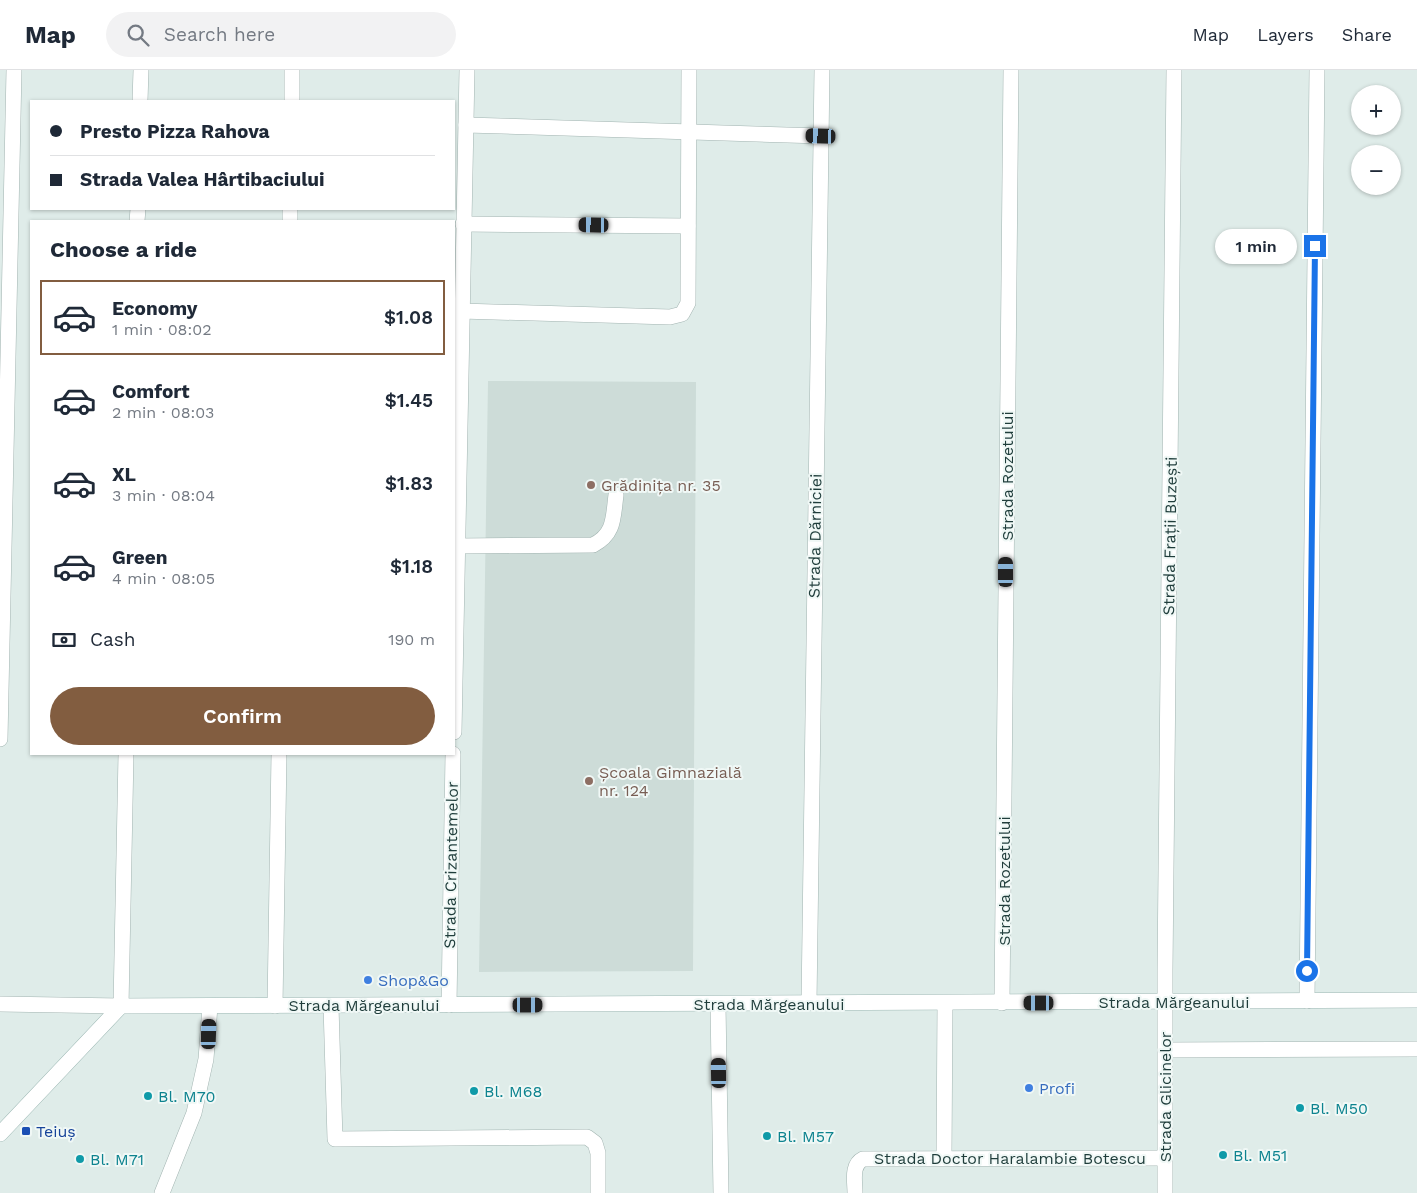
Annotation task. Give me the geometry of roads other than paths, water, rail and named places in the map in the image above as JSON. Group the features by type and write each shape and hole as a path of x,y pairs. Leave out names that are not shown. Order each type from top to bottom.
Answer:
{"street":[{"path":"0,739 14,70"},
{"path":"140,100 141,70"},
{"path":"292,70 292,100"},
{"path":"455,670 467,70"},
{"path":"461,311 670,317 682,314 688,303 689,70"},
{"name":"Strada Dărniciei","path":"809,1003 822,70"},
{"name":"Strada Rozetului","path":"1002,1003 1011,70"},
{"name":"Strada Frații Buzești","path":"1165,1002 1174,70"},
{"path":"1307,1001 1317,70"},
{"path":"466,125 821,136"},
{"path":"463,224 688,226"},
{"path":"457,546 593,545 602,540 612,526 616,495"},
{"path":"0,1134 121,1006 126,755"},
{"path":"275,1006 280,755"},
{"name":"Strada Crizantemelor","path":"449,1005 453,755"},
{"name":"Strada Mărgeanului","path":"0,1004 331,1006 1417,1000"},
{"name":"Strada Glicinelor","path":"1165,1002 1165,1193"},
{"path":"944,1158 946,1003"},
{"path":"718,1004 721,1193"},
{"path":"162,1193 194,1113 206,1059 210,1006"},
{"path":"331,1006 335,1139 586,1137 595,1143 598,1153 598,1193"},
{"path":"1165,1050 1417,1049"},
{"name":"Strada Doctor Haralambie Botescu","path":"854,1193 855,1168 858,1162 863,1159 1165,1158"}],"place":[{"name":"Grădinița nr. 35","path":"591,485"},
{"name":"Școala Gimnazială nr. 124","path":"589,781"},
{"name":"Shop&Go","path":"368,980"},
{"name":"Profi","path":"1029,1088"},
{"name":"Bl. M68","path":"474,1091"},
{"name":"Bl. M70","path":"148,1096"},
{"name":"Bl. M50","path":"1300,1108"},
{"name":"Teiuș","path":"26,1131"},
{"name":"Bl. M57","path":"767,1136"},
{"name":"Bl. M51","path":"1223,1155"},
{"name":"Bl. M71","path":"80,1159"}]}
